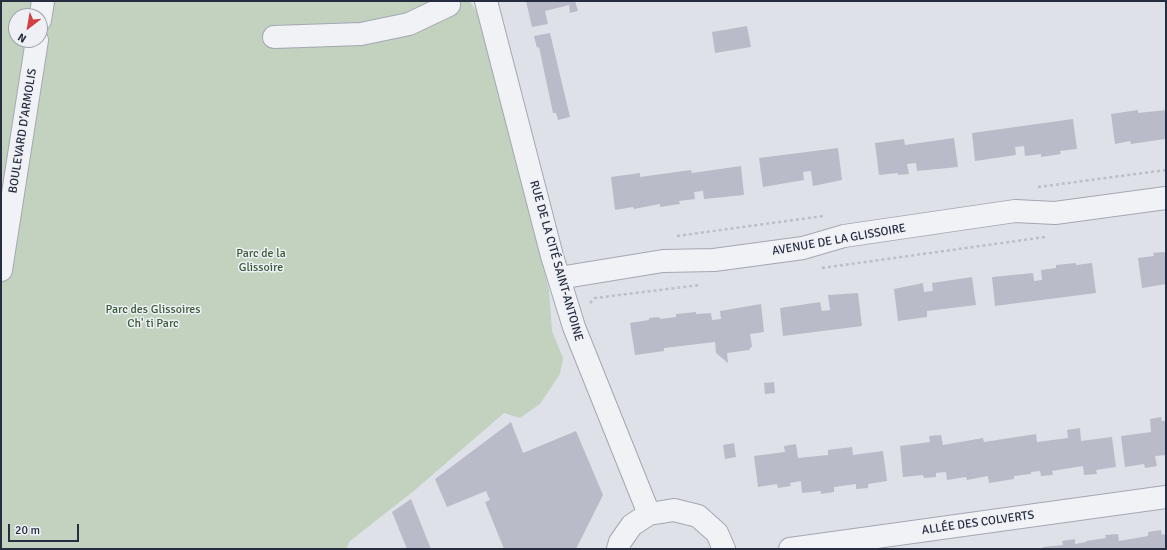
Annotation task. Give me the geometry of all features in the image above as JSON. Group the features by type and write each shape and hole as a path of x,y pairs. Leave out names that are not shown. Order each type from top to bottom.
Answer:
{"street":[{"name":"RUE DE LA CITÉ SAINT-ANTOINE","path":"486,1 559,278 574,327 649,514"},
{"path":"274,37 361,34 409,24 453,2"},
{"name":"BOULEVARD D'ARMOLIS","path":"1,270 36,48"},
{"name":"AVENUE DE LA GLISSOIRE","path":"559,278 663,261 714,260 795,249 844,236 1015,211 1054,213 1166,198"},
{"name":"ALLÉE DES COLVERTS","path":"790,549 1166,497"},
{"path":"618,549 620,542 632,525 649,514 674,510 698,516 717,533 724,549"}],"path":[{"path":"822,268 1051,236"},
{"path":"574,327 586,324 584,314 586,306 595,298 703,285"}],"green space":[{"name":"Parc de la Glissoire","path":"1,1 470,1 478,14 549,290 552,331 563,358 560,374 540,404 520,418 504,413 415,490 350,541 346,549 1,549"}],"building":[{"path":"526,1 575,1 578,11 570,13 569,5 545,11 548,24 532,27"},
{"path":"747,26 751,47 715,53 712,32"},
{"path":"550,33 570,117 558,120 556,113 553,113 539,47 537,48 534,36"},
{"path":"1138,110 1138,113 1166,110 1165,139 1131,144 1130,141 1115,144 1111,114"},
{"path":"1073,119 1077,149 1060,151 1061,154 1041,157 1041,154 1025,156 1024,146 1015,147 1016,155 975,161 972,133"},
{"path":"954,138 958,167 917,171 916,163 907,164 909,174 898,175 898,173 879,175 875,143 904,139 905,145"},
{"path":"838,148 842,180 813,186 811,171 803,172 804,180 763,187 759,158"},
{"path":"741,166 744,195 704,199 703,191 694,192 695,199 679,201 680,204 660,207 660,204 634,209 633,207 615,210 611,177 640,173 640,177 691,170 692,173"},
{"path":"1153,253 1166,253 1166,284 1142,288 1138,258 1154,256"},
{"path":"1076,263 1076,265 1092,263 1096,293 995,306 992,277 1033,273 1034,281 1042,280 1041,270 1056,268 1056,265"},
{"path":"972,277 976,305 927,311 927,317 898,321 894,289 923,283 924,292 933,291 932,283"},
{"path":"858,293 862,326 783,336 780,308 820,302 822,311 830,310 828,295"},
{"path":"761,304 764,332 750,334 752,346 749,350 727,353 728,363 716,353 715,342 664,348 664,351 635,355 630,323 649,320 649,318 659,317 660,319 676,317 676,314 696,312 696,314 711,313 712,320 721,319 720,311"},
{"path":"774,382 775,393 765,394 764,383"},
{"path":"1161,417 1162,421 1166,421 1166,455 1155,456 1157,466 1145,468 1144,464 1125,467 1121,436 1151,432 1150,419"},
{"path":"511,422 523,453 576,431 603,495 576,549 504,549 485,502 490,500 486,491 447,507 435,479"},
{"path":"1080,428 1081,441 1112,437 1116,467 1096,470 1097,474 1084,475 1083,466 1052,471 1053,475 1041,476 1040,471 1031,472 1031,474 1014,476 1014,479 989,483 988,476 967,480 966,477 947,480 946,472 936,473 936,477 924,478 923,475 903,477 900,446 930,442 929,436 941,435 943,445 983,438 984,442 1036,434 1037,442 1068,438 1067,430"},
{"path":"734,443 736,457 725,459 723,445"},
{"path":"796,444 798,458 828,455 828,450 852,447 853,455 883,451 887,481 868,484 868,488 856,489 856,484 834,487 834,492 821,494 821,491 802,493 801,481 790,483 791,486 778,488 777,484 758,487 754,456 785,452 784,446"},
{"path":"411,499 431,549 407,549 392,512"},
{"path":"1161,530 1162,535 1166,534 1166,549 1044,549 1043,547 1063,545 1062,541 1075,539 1075,544 1086,542 1106,538 1105,535 1118,534 1119,541 1148,536 1148,532"}],"park label":[{"name":"Parc des Glissoires Ch' ti Parc","path":"153,317"}]}
